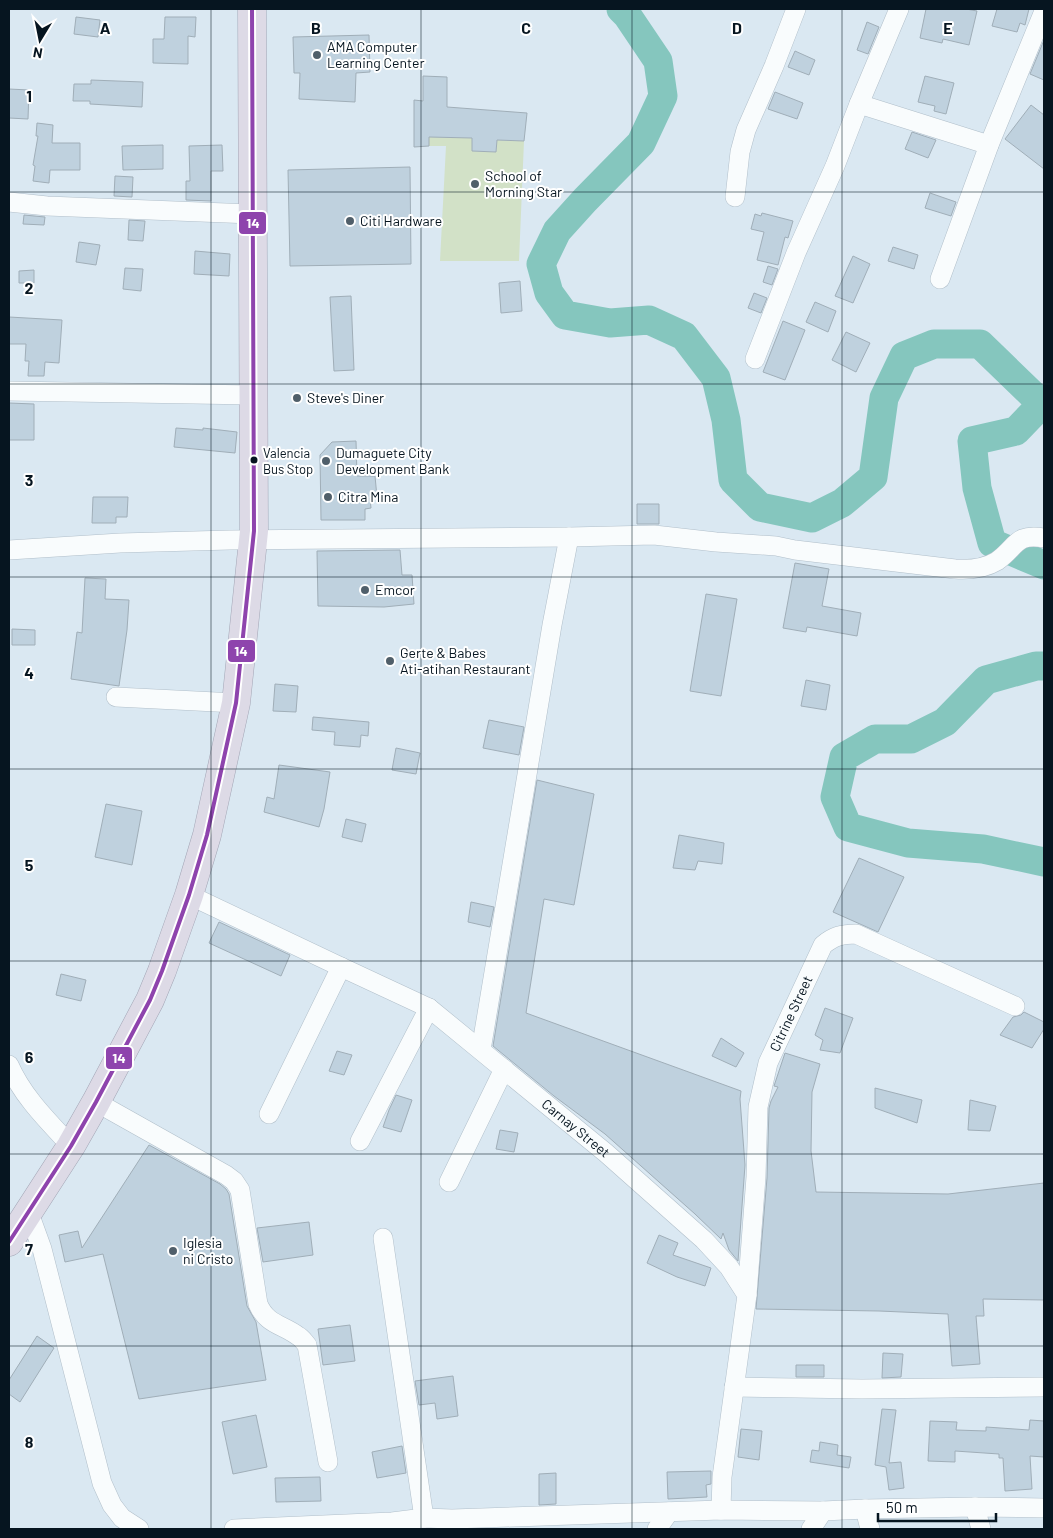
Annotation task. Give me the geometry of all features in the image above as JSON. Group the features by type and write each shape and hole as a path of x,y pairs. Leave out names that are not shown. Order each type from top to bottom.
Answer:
{"highway":[{"path":"9,1242 72,1146 150,1000 189,894 207,835 236,703 254,540 252,9"}],"street":[{"path":"735,198 740,152 746,130 796,9"},
{"path":"755,359 796,253 835,166 899,9"},
{"path":"940,279 989,145 1044,11"},
{"path":"859,104 989,145"},
{"path":"9,202 47,206 252,214"},
{"path":"9,391 254,395"},
{"path":"9,550 120,543 654,535 776,546 795,550 970,570 982,568 997,561 1020,540 1032,536 1044,538"},
{"path":"481,1050 552,625 569,537"},
{"path":"116,697 236,703"},
{"name":"Carnay Street","path":"189,894 429,1008 606,1153 704,1240 729,1267 747,1295"},
{"name":"Citrine Street","path":"747,1295 756,1178 758,1106 762,1085 768,1063 823,945 832,938 842,934 856,934 1015,1006"},
{"path":"269,1114 340,967"},
{"path":"360,1140 429,1008"},
{"path":"9,1065 14,1078 26,1095 72,1146"},
{"path":"449,1182 504,1069"},
{"path":"96,1102 226,1174 240,1190 258,1304 262,1314 268,1320 299,1336 307,1345 328,1462"},
{"path":"29,1213 42,1249 102,1483 112,1505 122,1518 139,1529"},
{"path":"383,1238 424,1518"},
{"path":"721,1510 722,1477 747,1295"},
{"path":"734,1387 862,1389 1044,1387"},
{"path":"234,1529 392,1522 424,1518 449,1524 558,1522 668,1512 721,1510 823,1511 975,1507 1044,1508"},
{"path":"975,1507 982,1529"},
{"path":"865,1509 870,1529"},
{"path":"811,1529 823,1511"},
{"path":"656,1529 668,1512"}],"green space":[{"path":"429,101 444,137 472,138 472,151 496,152 497,140 524,141 519,261 440,261 446,146 429,146"}],"building":[{"path":"926,9 966,9 977,11 969,45 943,39 942,43 920,38"},
{"path":"997,9 1029,9 1025,25 1020,23 1017,32 992,26"},
{"path":"76,17 100,20 98,37 74,34"},
{"path":"165,17 196,17 195,37 188,36 188,64 153,63 153,39 164,39"},
{"path":"867,22 879,27 868,54 857,50"},
{"path":"369,35 370,72 356,73 355,102 299,99 300,73 294,73 293,37"},
{"path":"1044,40 1044,80 1030,74"},
{"path":"795,51 815,60 809,75 788,67"},
{"path":"423,76 447,77 447,107 527,113 524,141 497,140 496,152 472,151 472,138 429,137 429,146 414,147 414,100 423,101"},
{"path":"925,76 954,83 946,114 934,111 935,106 918,102"},
{"path":"91,80 143,82 142,107 90,104 90,101 73,101 74,84 91,84"},
{"path":"9,89 29,90 28,119 9,118"},
{"path":"775,92 803,103 797,119 768,109"},
{"path":"1031,105 1044,115 1044,169 1005,139"},
{"path":"37,123 53,125 52,143 80,143 80,170 50,170 49,183 33,181 35,166 33,165 38,136 36,136"},
{"path":"912,132 936,140 928,158 905,149"},
{"path":"163,145 163,169 123,170 122,146"},
{"path":"222,145 223,171 211,171 211,201 186,200 186,181 190,181 189,146"},
{"name":"Citi Hardware","path":"410,167 411,264 290,266 288,170"},
{"path":"115,176 133,177 132,197 114,196"},
{"path":"930,193 956,202 951,216 925,208"},
{"path":"762,213 793,221 788,238 785,237 778,265 757,260 764,232 751,229 755,214 761,216"},
{"path":"24,215 45,217 44,225 23,224"},
{"path":"129,220 145,221 143,241 128,240"},
{"path":"79,242 100,245 96,265 76,262"},
{"path":"893,247 918,255 914,269 888,261"},
{"path":"195,251 230,254 229,276 194,274"},
{"path":"853,256 870,264 853,303 835,296"},
{"path":"768,266 778,269 772,285 763,282"},
{"path":"125,268 143,269 141,291 123,289"},
{"path":"34,270 34,283 19,283 19,271"},
{"path":"520,281 522,311 501,313 499,283"},
{"path":"754,293 767,298 761,313 748,308"},
{"path":"351,296 354,370 334,371 330,297"},
{"path":"815,302 836,311 828,332 806,322"},
{"path":"9,317 62,320 59,363 45,362 44,376 28,376 29,361 25,361 26,344 9,344"},
{"path":"783,321 805,330 785,380 763,372"},
{"path":"846,332 870,343 856,372 832,360"},
{"path":"9,403 34,404 34,440 9,440"},
{"path":"176,428 203,430 203,428 237,432 235,453 174,447"},
{"path":"356,441 357,476 375,476 377,497 370,498 371,508 365,509 365,520 321,520 320,455 332,442"},
{"path":"93,497 128,497 127,517 116,517 116,523 92,523"},
{"path":"637,504 659,504 659,524 637,524"},
{"name":"Emcor","path":"400,550 402,575 412,575 414,604 384,607 318,606 317,551"},
{"path":"795,563 829,569 822,606 861,613 857,636 807,627 806,632 783,628"},
{"path":"85,578 106,579 105,599 129,600 119,686 71,679 77,632 82,633"},
{"path":"706,594 737,599 721,696 690,691"},
{"path":"12,629 35,630 35,645 12,645"},
{"path":"806,680 830,685 826,710 801,706"},
{"path":"275,684 298,686 296,712 273,711"},
{"path":"313,717 369,722 368,736 361,735 360,747 334,745 335,732 312,730"},
{"path":"489,720 524,727 519,755 483,748"},
{"path":"396,748 420,753 416,774 392,770"},
{"path":"279,765 330,772 319,827 264,812 267,797 274,799"},
{"path":"537,780 594,794 574,905 544,899 526,1013 741,1091 745,1165 738,1261 729,1250 723,1233 721,1239 605,1134 554,1096 493,1046"},
{"path":"106,804 142,811 132,865 95,857"},
{"path":"346,819 366,824 362,842 342,837"},
{"path":"679,835 724,843 722,864 698,861 695,870 673,868"},
{"path":"859,858 904,877 878,932 833,912"},
{"path":"471,902 494,907 490,927 468,922"},
{"path":"219,922 290,955 281,976 209,943"},
{"path":"61,974 86,980 81,1001 56,995"},
{"path":"825,1008 853,1018 840,1053 820,1050 823,1040 815,1035"},
{"path":"1024,1012 1044,1022 1044,1029 1032,1048 1000,1035 1013,1017"},
{"path":"721,1038 744,1053 736,1067 712,1056"},
{"path":"337,1051 352,1055 344,1075 329,1071"},
{"path":"785,1053 820,1064 812,1092 811,1151 816,1192 948,1194 1044,1183 1044,1300 983,1299 984,1316 976,1316 980,1364 952,1366 948,1314 756,1309 767,1178 769,1108 778,1087 774,1086"},
{"path":"875,1088 922,1100 917,1123 875,1108"},
{"path":"396,1095 412,1100 401,1132 383,1127"},
{"path":"970,1100 996,1106 990,1131 968,1130"},
{"path":"500,1130 518,1133 514,1152 496,1149"},
{"name":"Iglesia ni Cristo","path":"149,1145 220,1184 229,1194 247,1306 256,1322 266,1380 139,1399 103,1254 65,1262 59,1235 78,1231 82,1248"},
{"path":"309,1222 313,1255 263,1262 257,1228"},
{"path":"659,1235 678,1243 673,1255 711,1268 705,1286 677,1277 647,1263"},
{"path":"350,1325 355,1361 323,1365 318,1329"},
{"path":"37,1336 54,1348 20,1402 9,1394 9,1380"},
{"path":"883,1353 903,1354 901,1377 882,1378"},
{"path":"796,1365 824,1365 824,1377 796,1377"},
{"path":"453,1376 458,1416 437,1419 435,1403 419,1405 415,1381"},
{"path":"882,1409 896,1410 889,1463 901,1462 904,1488 889,1490 886,1467 875,1465"},
{"path":"256,1415 267,1467 233,1474 222,1422"},
{"path":"1030,1420 1044,1421 1044,1457 1030,1456 1032,1489 1005,1491 1003,1458 999,1458 999,1454 955,1451 955,1462 928,1461 930,1421 957,1422 956,1430 986,1431 986,1427 1029,1430"},
{"path":"741,1429 762,1431 759,1460 738,1457"},
{"path":"820,1442 838,1445 837,1455 851,1457 849,1468 810,1462 812,1450 819,1451"},
{"path":"402,1446 406,1473 377,1478 372,1452"},
{"path":"711,1471 711,1484 706,1485 707,1497 668,1499 667,1472"},
{"path":"556,1473 556,1504 539,1505 539,1474"},
{"path":"320,1477 321,1501 276,1502 275,1478"}],"waterway":[{"path":"621,9 658,61 663,96 641,143 557,231 541,264 549,293 565,315 610,323 649,320 684,336 716,378 726,420 733,480 760,507 812,518 842,503 873,477 884,398 904,356 934,344 980,344 1042,404 1016,431 972,441 977,488 992,543 1044,565"},
{"path":"1044,666 1036,666 986,680 945,722 911,739 875,739 844,757 835,797 848,827 908,843 983,849 1044,862"}],"transit line":[{"name":"14","path":"9,1242 71,1146 150,1000 189,895 207,835 236,703 254,531 252,9"}],"place":[{"name":"AMA Computer Learning Center","path":"317,55"},
{"name":"School of Morning Star","path":"475,184"},
{"name":"Citi Hardware","path":"350,221"},
{"name":"Steve's Diner","path":"297,398"},
{"name":"Valencia Bus Stop","path":"254,460"},
{"name":"Dumaguete City Development Bank","path":"326,461"},
{"name":"Citra Mina","path":"328,497"},
{"name":"Emcor","path":"365,590"},
{"name":"Gerte & Babes Ati-atihan Restaurant","path":"390,661"},
{"name":"Iglesia ni Cristo","path":"173,1251"}]}
